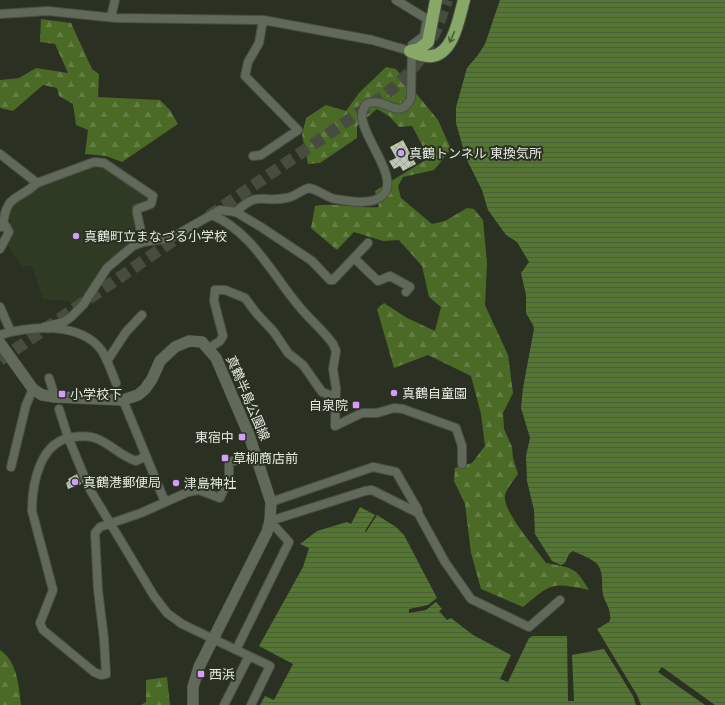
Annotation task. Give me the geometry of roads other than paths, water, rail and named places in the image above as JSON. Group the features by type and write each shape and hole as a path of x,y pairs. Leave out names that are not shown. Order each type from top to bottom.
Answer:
{"highway":[{"path":"410,52 419,49 428,42 436,0"},
{"path":"410,52 432,56 444,50 454,30 464,0"}],"main road":[{"name":"真鶴半島公園線","path":"33,389 42,395 55,398 123,400 138,395 145,389 160,361 174,347 181,343 195,341 202,342 209,348 216,358 256,456 271,502 270,521 267,532 212,639 196,675 193,705"},
{"path":"0,343 33,389"}],"street":[{"path":"111,17 115,0"},
{"path":"236,212 255,198 285,199 310,188 334,198 349,200 371,201 381,197 387,189 387,177 364,126 362,116 363,109 366,104 378,101 398,109 404,109 408,105 411,98 410,52 412,45 424,36 427,19 396,0"},
{"path":"0,14 48,11 111,17 263,20 372,40 410,52"},
{"path":"253,156 261,155 298,130 245,76 248,62 259,43 263,20"},
{"path":"0,154 37,183"},
{"path":"0,249 9,232 6,226 2,226 4,214 9,204 15,197 24,194 37,183 94,162 104,163 153,196 151,204 137,209 136,213 143,242"},
{"path":"0,335 64,322 83,305 107,268 133,246 143,242 171,238 220,210 228,209 236,212 312,261 330,280 333,280 368,242"},
{"path":"212,215 230,224 241,234 261,256 297,304 333,344 336,351 333,369 336,388 335,426 362,413 377,414 394,408 456,428 462,446 462,464"},
{"path":"354,258 378,281 390,276 396,277 410,287 406,292"},
{"path":"209,348 220,341 222,336 214,301 215,290 225,290 236,293 245,298 257,314 274,332 288,354 304,365 322,392 335,397"},
{"path":"0,307 11,332"},
{"path":"107,361 126,332 142,315"},
{"path":"44,327 74,332 93,342 102,351 116,383"},
{"path":"49,378 55,398"},
{"path":"12,467 26,406 33,389"},
{"path":"123,400 165,502"},
{"path":"59,409 68,438 89,488 154,596 167,612 182,624 270,666 251,705"},
{"path":"146,456 136,461 125,458 95,438 68,438 49,449 41,461 32,497 32,511 53,590 40,623 43,630 94,672 101,675 106,674 94,542 95,533 100,527 141,514 188,492 199,490 220,498 229,476 229,462 256,456"},
{"path":"271,502 373,467 396,472 445,562 471,599 529,628 560,600"},
{"path":"236,650 289,542 270,521 364,491 372,490 418,513"},
{"path":"224,705 249,656"}],"tunnel":[{"path":"209,216 393,88 414,67 422,56 436,30 447,0"},
{"path":"0,360 184,233"}],"place":[{"name":"真鶴トンネル 東換気所","path":"401,153"},
{"name":"真鶴町立まなづる小学校","path":"76,236"},
{"name":"真鶴自童園","path":"394,393"},
{"name":"小学校下","path":"62,394"},
{"name":"自泉院","path":"356,405"},
{"name":"東宿中","path":"242,437"},
{"name":"草柳商店前","path":"225,458"},
{"name":"真鶴港郵便局","path":"75,482"},
{"name":"津島神社","path":"176,483"},
{"name":"西浜","path":"201,674"}]}
